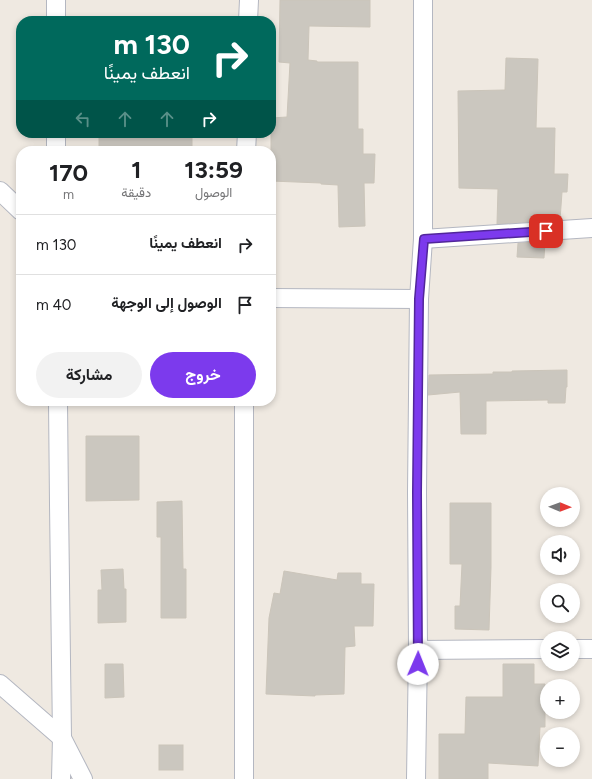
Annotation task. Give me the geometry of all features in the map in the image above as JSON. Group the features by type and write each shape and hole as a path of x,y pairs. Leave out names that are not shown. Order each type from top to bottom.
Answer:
{"street":[{"path":"56,0 56,16"},
{"path":"248,16 249,0"},
{"path":"416,779 419,299 424,239 423,0"},
{"path":"0,191 16,206"},
{"path":"424,239 592,228"},
{"path":"276,298 419,299"},
{"path":"58,406 62,738 61,779"},
{"path":"244,406 244,779"},
{"path":"418,650 540,649"},
{"path":"580,649 592,649"},
{"path":"0,684 62,738 83,779"}],"building":[{"path":"280,0 370,0 370,27 309,26 308,60 317,62 358,62 358,129 363,129 363,154 375,154 374,183 364,183 365,226 339,227 338,185 276,181 276,146 271,146 271,138 276,138 276,118 287,117 290,63 279,62"},
{"path":"506,58 538,59 536,128 555,128 554,174 568,174 567,192 562,192 560,220 497,224 498,189 459,188 458,91 505,90"},
{"path":"99,138 192,138 192,146 99,146"},
{"path":"545,242 544,258 517,257 518,243"},
{"path":"567,370 565,403 548,403 548,400 486,401 486,434 461,434 460,392 428,395 429,375 493,374 493,372"},
{"path":"86,436 139,436 139,500 86,501"},
{"path":"182,501 183,569 186,569 186,618 161,618 161,537 157,537 157,502"},
{"path":"450,503 491,503 489,630 455,629 455,606 460,606 462,564 450,564"},
{"path":"123,569 124,589 126,589 126,622 98,623 98,590 102,590 101,570"},
{"path":"284,571 337,580 338,573 361,573 361,584 374,584 373,626 354,626 355,646 345,647 344,694 315,696 266,694 269,618 274,593 280,594"},
{"path":"105,664 123,664 124,697 105,698"},
{"path":"503,664 534,664 534,684 540,684 540,719 545,719 545,727 540,727 538,766 488,763 488,779 439,779 439,734 465,734 466,697 503,697"},
{"path":"159,745 183,745 183,770 159,770"}],"route":[{"path":"418,664 417,492 419,299 424,239 546,231"}]}
